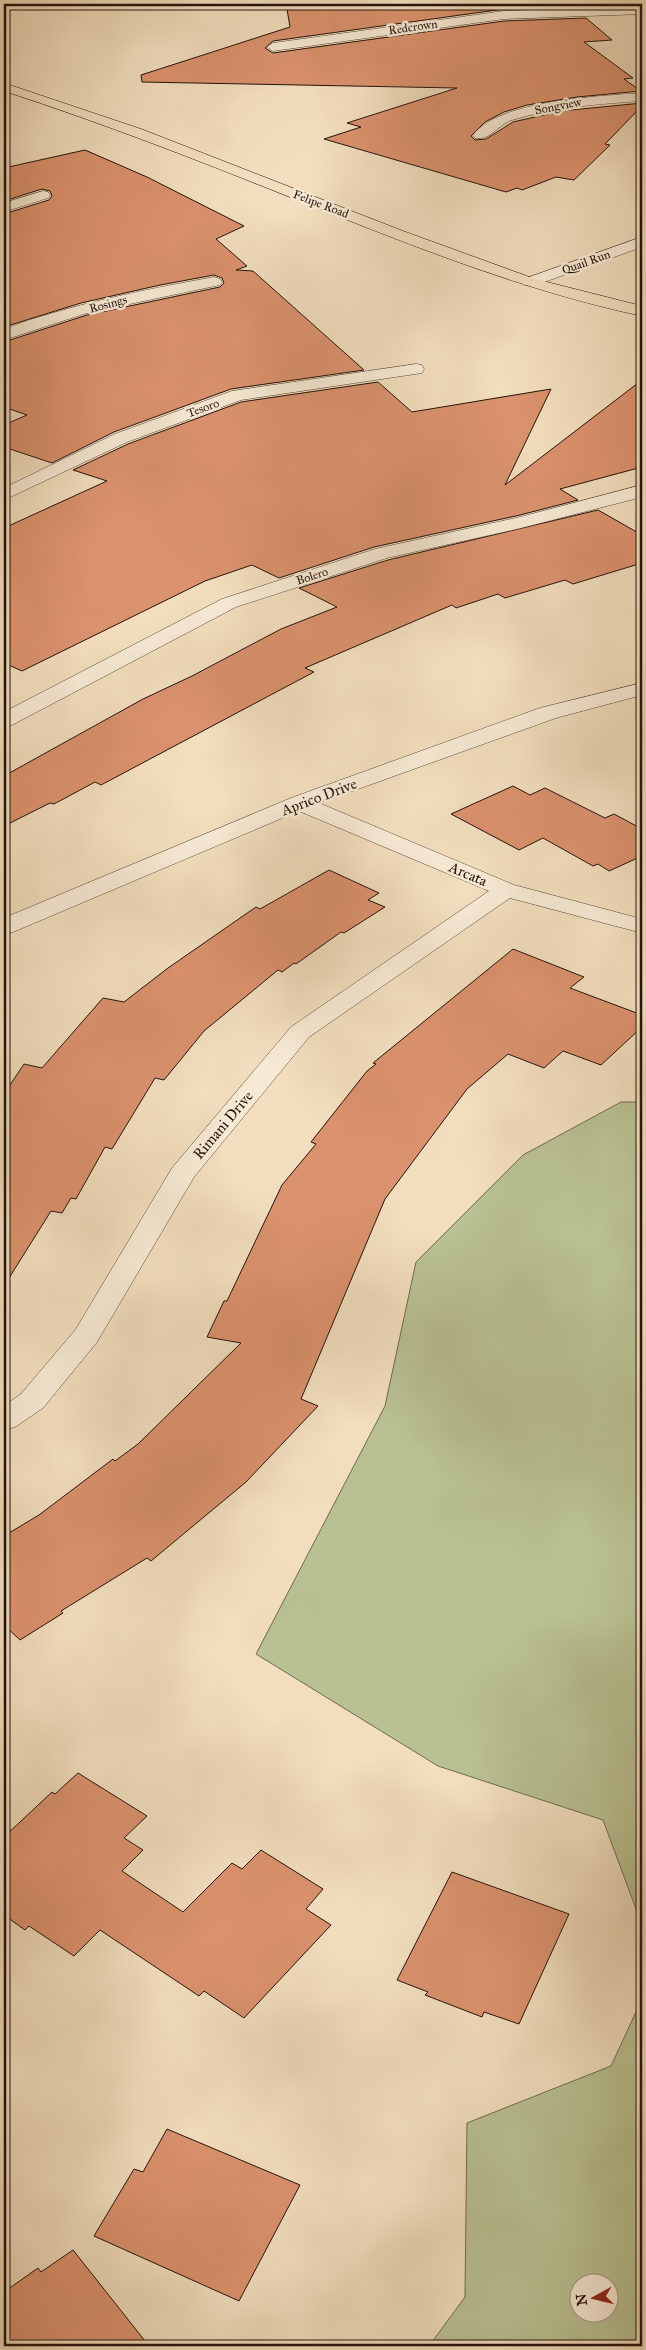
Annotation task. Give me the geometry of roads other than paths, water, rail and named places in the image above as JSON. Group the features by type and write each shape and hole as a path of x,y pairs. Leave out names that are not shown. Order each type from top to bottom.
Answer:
{"main road":[{"name":"Felipe Road","path":"4,87 104,120 336,210 530,282 642,311"}],"street":[{"path":"75,4 189,4"},
{"name":"Redcrown","path":"274,47 452,21 504,16 642,10"},
{"name":"Songview","path":"480,135 505,118 571,102 642,97"},
{"path":"4,208 44,195"},
{"name":"Quail Run","path":"530,282 642,242"},
{"name":"Rosings","path":"4,335 124,298 214,282"},
{"name":"Tesoro","path":"4,495 121,438 238,395 416,369"},
{"name":"Bolero","path":"4,720 229,603 382,553 521,522 642,491"},
{"name":"Aprico Drive","path":"4,927 299,803 548,713 642,689"},
{"name":"Arcata","path":"299,803 506,890 642,926"},
{"name":"Rimani Drive","path":"4,1420 32,1401 87,1335 182,1174 300,1032 506,890"}]}
